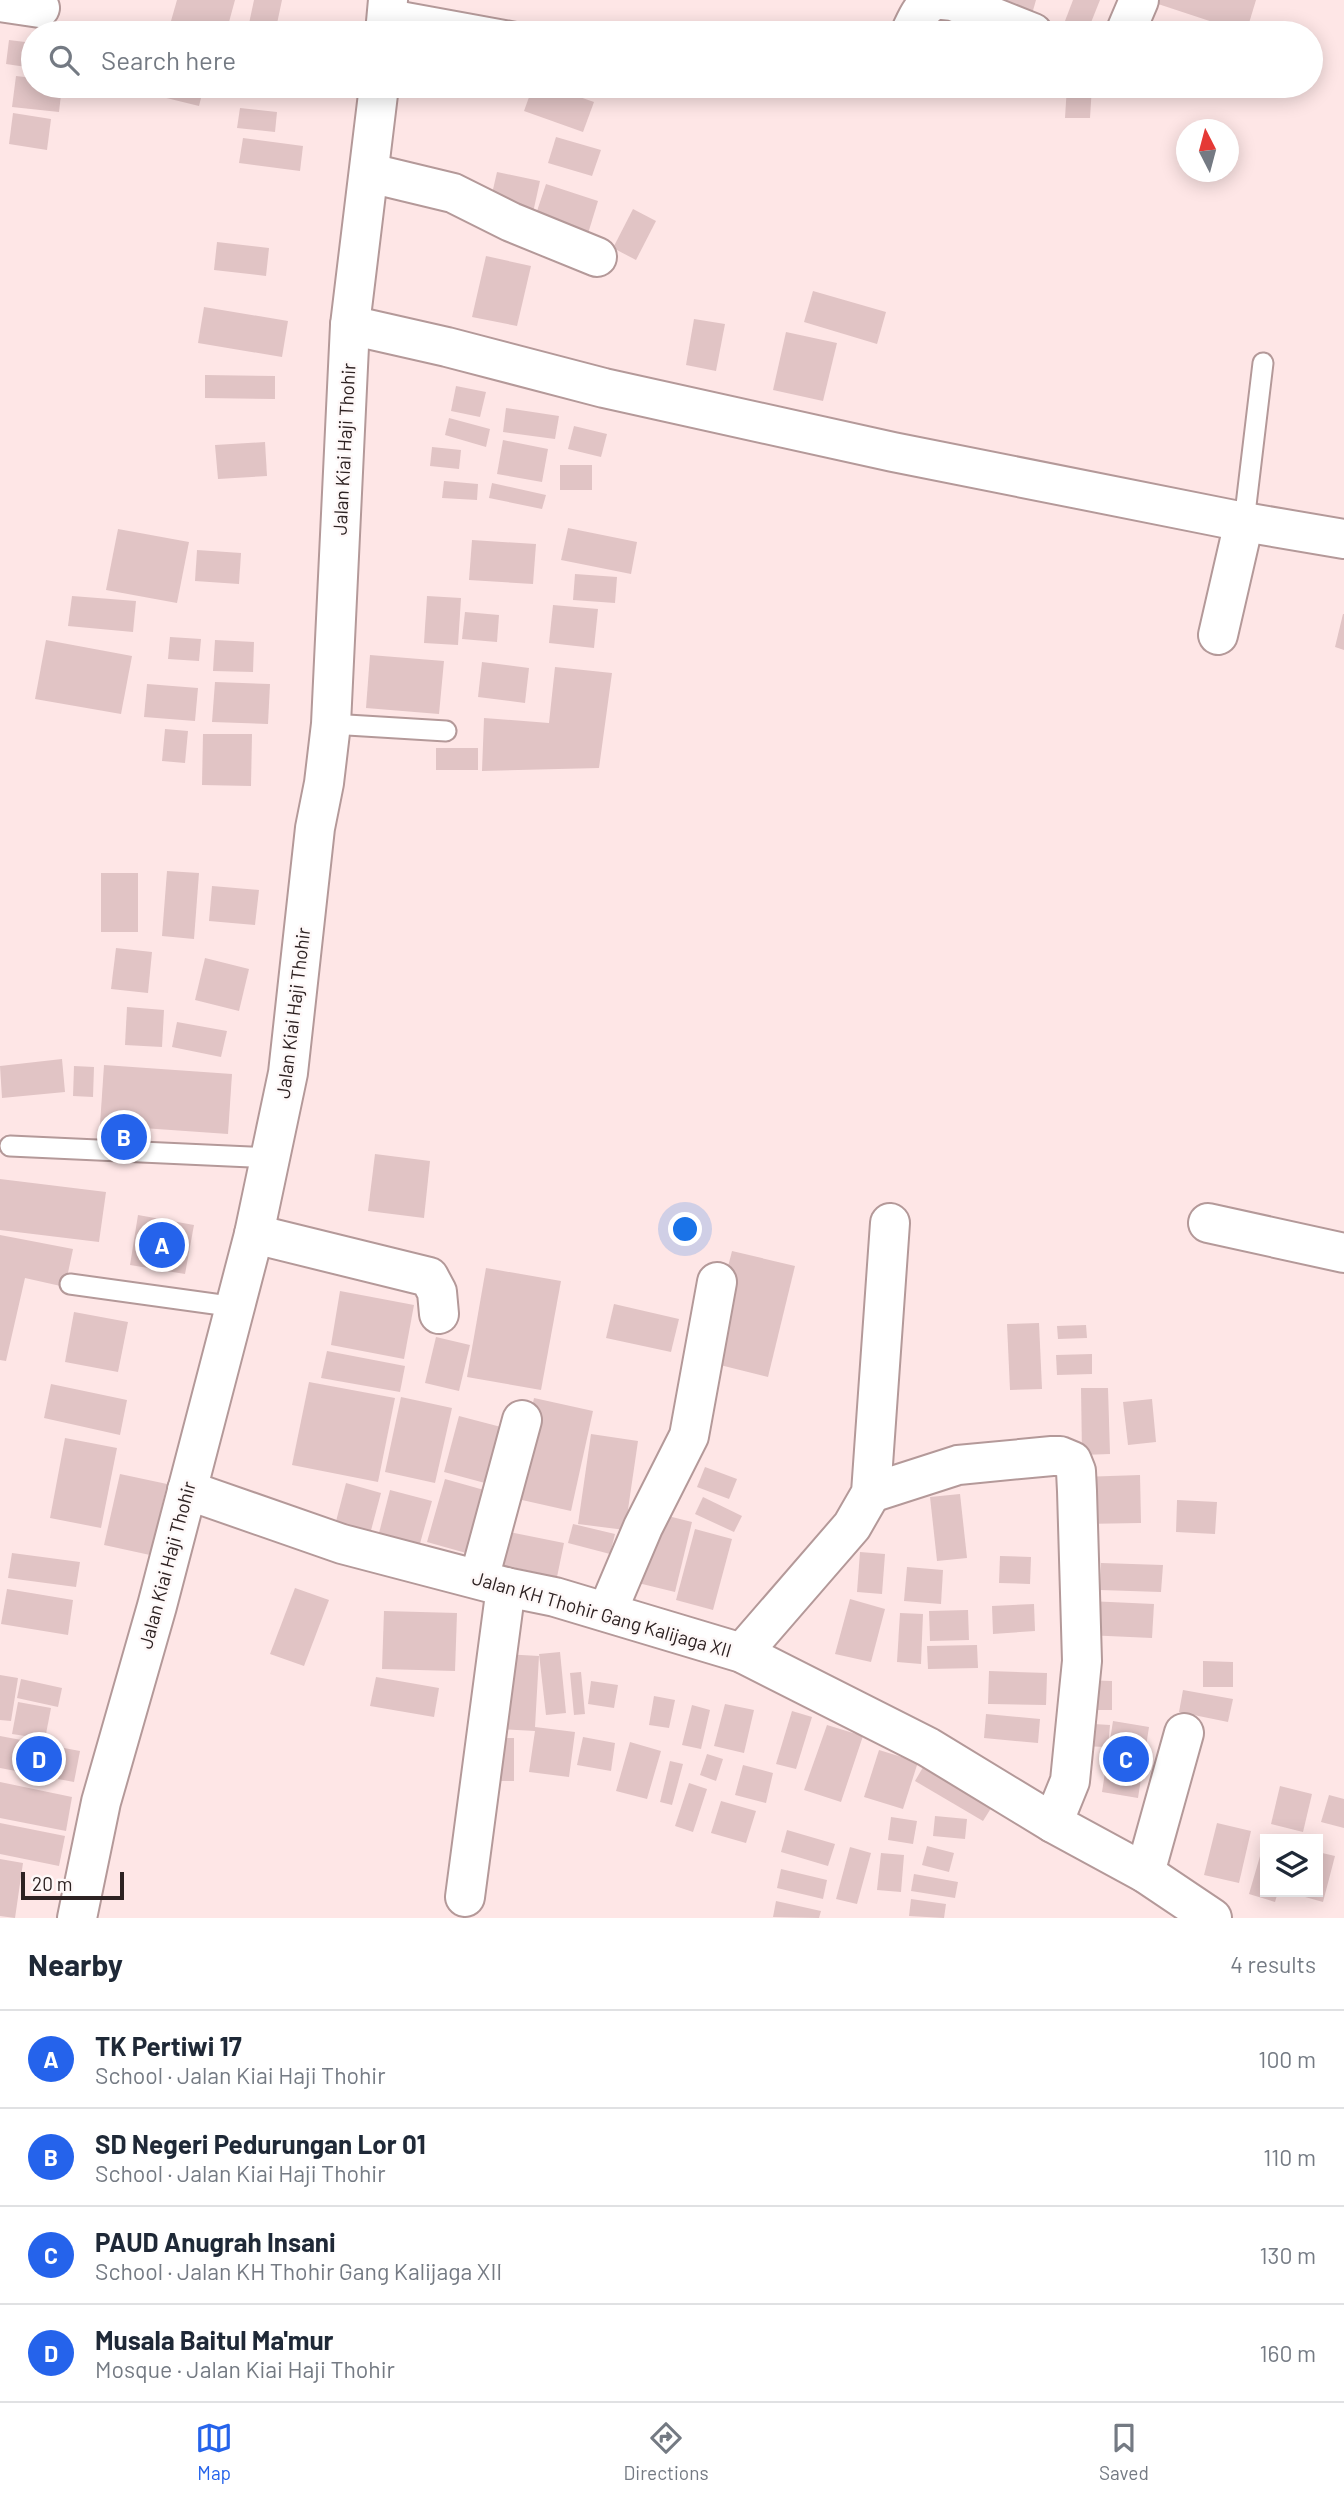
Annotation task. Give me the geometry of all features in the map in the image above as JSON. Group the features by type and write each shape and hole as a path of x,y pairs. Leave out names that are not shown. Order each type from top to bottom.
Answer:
{"street":[{"path":"916,21 922,10 931,1 937,0"},
{"path":"943,0 953,1 1003,21"},
{"path":"1130,21 1139,0"},
{"path":"0,2 40,8"},
{"name":"Jalan Kiai Haji Thohir","path":"77,1918 101,1802 157,1606 236,1307 288,1073 315,828 331,724 350,325 378,98"},
{"path":"370,173 453,193 511,222 597,257"},
{"path":"350,325 604,388 867,446 1244,522 1344,539"},
{"path":"1218,635 1244,522"},
{"path":"742,1653 852,1526 871,1493 890,1223"},
{"path":"1208,1223 1344,1253"},
{"path":"254,1234 429,1278 437,1292 439,1314"},
{"path":"607,1612 643,1527 689,1436 717,1282"},
{"path":"465,1897 493,1583 522,1420"},
{"path":"871,1493 958,1465 1052,1456 1072,1461 1076,1471 1082,1661 1070,1781 1053,1823"},
{"name":"Jalan KH Thohir Gang Kalijaga XII","path":"187,1490 342,1544 555,1597 742,1653 928,1747 1053,1823 1144,1873 1212,1918"},
{"path":"1144,1873 1184,1733"}],"lane":[{"path":"387,14 436,21"},
{"path":"1244,522 1263,363"},
{"path":"331,724 446,732"},
{"path":"10,1146 270,1158"},
{"path":"70,1284 236,1307"}],"building":[{"path":"177,0 235,0 229,21 171,21"},
{"path":"254,0 282,0 278,21 250,21"},
{"path":"994,0 1036,0 1032,14"},
{"path":"1073,0 1100,0 1092,21 1065,21"},
{"path":"1256,0 1250,21 1210,21 1152,2"},
{"path":"9,40 21,42 21,66 6,64"},
{"path":"16,76 21,77 21,98 61,98 59,112 12,107"},
{"path":"166,98 201,98 199,106"},
{"path":"529,98 582,98 594,102 583,132 524,111"},
{"path":"1066,98 1091,98 1090,118 1065,118"},
{"path":"240,108 277,112 275,132 237,128"},
{"path":"13,113 51,119 47,150 9,144"},
{"path":"556,137 601,150 592,176 548,163"},
{"path":"243,138 303,146 300,171 239,163"},
{"path":"497,172 540,181 532,217 489,207"},
{"path":"546,184 598,201 586,240 533,223"},
{"path":"633,209 656,221 636,260 613,248"},
{"path":"217,242 269,248 266,276 214,270"},
{"path":"486,256 531,266 517,326 472,317"},
{"path":"813,291 886,312 877,344 804,322"},
{"path":"204,307 288,321 282,357 198,343"},
{"path":"694,319 725,324 716,371 686,365"},
{"path":"786,332 837,343 823,401 773,390"},
{"path":"205,375 275,376 275,399 205,398"},
{"path":"456,386 486,392 480,417 451,411"},
{"path":"506,408 559,416 555,439 503,432"},
{"path":"449,418 490,429 486,447 445,435"},
{"path":"574,426 607,434 601,457 568,449"},
{"path":"503,440 548,449 542,482 497,474"},
{"path":"265,442 267,476 218,479 215,445"},
{"path":"432,447 461,450 459,469 430,466"},
{"path":"560,465 592,465 592,490 560,490"},
{"path":"444,481 478,484 477,500 442,498"},
{"path":"492,483 546,495 542,509 489,498"},
{"path":"568,528 637,542 631,574 561,560"},
{"path":"118,529 189,542 177,603 106,590"},
{"path":"472,540 536,544 533,584 469,580"},
{"path":"197,550 241,553 239,584 195,581"},
{"path":"575,574 617,577 615,603 573,600"},
{"path":"72,596 136,601 133,632 68,626"},
{"path":"427,596 461,598 458,645 424,643"},
{"path":"553,605 598,609 594,648 549,643"},
{"path":"465,612 499,615 497,642 462,639"},
{"path":"1344,614 1344,650 1335,647"},
{"path":"170,637 201,639 199,661 168,659"},
{"path":"46,640 132,656 121,714 35,699"},
{"path":"215,640 254,642 253,672 213,671"},
{"path":"370,655 444,661 439,714 366,708"},
{"path":"482,662 529,668 525,703 478,697"},
{"path":"555,667 612,673 599,768 482,771 484,718 549,723"},
{"path":"215,682 270,684 268,724 212,722"},
{"path":"147,684 198,688 195,721 144,717"},
{"path":"165,729 188,731 185,763 162,761"},
{"path":"203,734 252,734 251,786 202,785"},
{"path":"436,748 478,748 478,770 436,770"},
{"path":"167,871 199,873 194,939 162,936"},
{"path":"101,873 138,873 138,932 101,932"},
{"path":"212,886 259,890 255,925 209,921"},
{"path":"116,948 152,952 148,993 111,989"},
{"path":"205,958 249,969 239,1011 195,1000"},
{"path":"127,1007 164,1010 162,1047 125,1045"},
{"path":"177,1022 227,1031 221,1057 172,1047"},
{"path":"62,1059 65,1092 2,1098 0,1066"},
{"path":"104,1065 232,1074 228,1134 100,1125"},
{"path":"74,1066 94,1067 93,1097 73,1096"},
{"path":"375,1154 430,1161 424,1218 368,1211"},
{"path":"0,1179 106,1192 99,1242 0,1230"},
{"path":"138,1215 194,1225 185,1274 130,1265"},
{"path":"0,1235 73,1249 65,1287 25,1278 6,1361 0,1360"},
{"path":"732,1251 795,1266 768,1377 704,1361"},
{"path":"486,1268 561,1281 541,1390 467,1377"},
{"path":"340,1291 414,1305 404,1359 331,1345"},
{"path":"614,1304 679,1319 671,1352 606,1338"},
{"path":"74,1312 128,1322 118,1372 65,1362"},
{"path":"1039,1323 1042,1389 1010,1390 1007,1324"},
{"path":"1086,1325 1087,1338 1058,1339 1057,1326"},
{"path":"436,1337 470,1345 459,1391 425,1383"},
{"path":"327,1351 405,1366 400,1392 321,1378"},
{"path":"1092,1354 1092,1374 1057,1375 1056,1355"},
{"path":"309,1382 395,1398 378,1482 292,1465"},
{"path":"51,1384 127,1400 120,1435 44,1418"},
{"path":"1081,1388 1108,1388 1110,1454 1082,1455"},
{"path":"401,1397 452,1408 435,1483 385,1472"},
{"path":"534,1398 593,1411 571,1511 513,1498"},
{"path":"1152,1399 1156,1442 1128,1445 1123,1402"},
{"path":"459,1416 501,1427 485,1483 444,1472"},
{"path":"591,1434 638,1441 625,1530 578,1524"},
{"path":"65,1438 117,1448 101,1528 50,1518"},
{"path":"705,1467 737,1479 729,1499 697,1487"},
{"path":"120,1474 167,1484 150,1555 104,1545"},
{"path":"1140,1475 1141,1523 1082,1524 1081,1477"},
{"path":"445,1479 484,1490 466,1553 427,1542"},
{"path":"346,1483 381,1493 369,1538 334,1529"},
{"path":"390,1490 432,1501 419,1547 378,1537"},
{"path":"960,1494 967,1558 937,1561 930,1497"},
{"path":"703,1497 742,1516 734,1532 695,1514"},
{"path":"1177,1500 1217,1502 1215,1534 1176,1532"},
{"path":"652,1512 692,1522 675,1592 634,1582"},
{"path":"573,1524 615,1534 610,1554 568,1543"},
{"path":"695,1529 732,1539 713,1610 676,1600"},
{"path":"500,1530 564,1543 557,1577 493,1563"},
{"path":"860,1552 885,1554 882,1594 857,1592"},
{"path":"12,1553 80,1562 76,1587 8,1578"},
{"path":"1000,1556 1031,1557 1030,1584 999,1583"},
{"path":"1101,1563 1163,1565 1161,1592 1100,1590"},
{"path":"907,1567 943,1570 941,1604 904,1601"},
{"path":"295,1588 329,1600 304,1666 270,1654"},
{"path":"7,1589 73,1600 68,1635 1,1624"},
{"path":"850,1599 885,1609 871,1662 835,1654"},
{"path":"1088,1601 1154,1604 1152,1638 1086,1635"},
{"path":"1034,1604 1035,1631 993,1634 992,1606"},
{"path":"968,1610 969,1640 930,1641 929,1611"},
{"path":"384,1611 457,1613 455,1671 382,1669"},
{"path":"900,1613 923,1614 921,1664 897,1662"},
{"path":"977,1645 978,1668 928,1669 927,1646"},
{"path":"560,1652 566,1713 546,1715 539,1654"},
{"path":"501,1654 539,1656 535,1727 575,1732 569,1777 529,1772 535,1731 497,1729"},
{"path":"1203,1661 1233,1662 1233,1687 1203,1687"},
{"path":"989,1671 1047,1673 1046,1705 988,1704"},
{"path":"581,1672 585,1714 574,1715 570,1673"},
{"path":"0,1675 18,1678 11,1721 0,1720"},
{"path":"376,1677 439,1688 434,1717 370,1706"},
{"path":"21,1679 62,1688 58,1707 17,1698"},
{"path":"1081,1680 1112,1681 1112,1710 1081,1710"},
{"path":"591,1681 618,1685 614,1708 588,1704"},
{"path":"1183,1690 1233,1699 1228,1722 1179,1712"},
{"path":"654,1696 675,1700 669,1728 649,1725"},
{"path":"18,1702 51,1708 45,1739 12,1734"},
{"path":"725,1704 754,1710 744,1753 714,1746"},
{"path":"692,1705 710,1710 701,1749 682,1745"},
{"path":"792,1711 812,1717 796,1769 776,1764"},
{"path":"986,1714 1040,1719 1038,1743 984,1738"},
{"path":"1113,1721 1149,1727 1138,1798 1102,1792"},
{"path":"1078,1723 1110,1725 1108,1747 1077,1746"},
{"path":"827,1725 863,1736 841,1802 804,1790"},
{"path":"0,1736 80,1751 74,1782 0,1768"},
{"path":"583,1737 615,1743 611,1771 577,1765"},
{"path":"490,1738 514,1738 514,1781 491,1781"},
{"path":"630,1742 661,1751 647,1799 616,1791"},
{"path":"879,1750 918,1762 903,1809 864,1797"},
{"path":"707,1754 723,1759 716,1781 700,1775"},
{"path":"929,1757 998,1797 983,1821 915,1781"},
{"path":"670,1761 683,1764 672,1805 660,1802"},
{"path":"743,1765 773,1773 766,1803 735,1795"},
{"path":"0,1782 72,1797 66,1831 0,1818"},
{"path":"689,1783 707,1789 693,1832 675,1826"},
{"path":"1280,1786 1312,1794 1303,1832 1271,1824"},
{"path":"1329,1795 1344,1799 1344,1828 1321,1822"},
{"path":"721,1801 756,1811 746,1843 711,1833"},
{"path":"935,1816 967,1819 965,1839 933,1836"},
{"path":"891,1817 917,1821 913,1844 888,1840"},
{"path":"0,1823 65,1836 59,1866 0,1854"},
{"path":"1217,1823 1251,1831 1239,1883 1204,1875"},
{"path":"787,1830 835,1844 828,1866 781,1852"},
{"path":"927,1846 954,1853 949,1872 922,1865"},
{"path":"850,1847 871,1853 857,1904 836,1899"},
{"path":"881,1853 904,1855 901,1892 877,1890"},
{"path":"1323,1853 1335,1856 1323,1902 1305,1897 1323,1897"},
{"path":"1260,1856 1260,1897 1276,1897 1275,1902 1249,1894"},
{"path":"0,1859 23,1863 15,1918 0,1916"},
{"path":"781,1869 827,1880 823,1899 777,1888"},
{"path":"914,1874 958,1882 955,1898 911,1891"},
{"path":"911,1899 946,1904 944,1918 909,1916"},
{"path":"776,1901 821,1911 819,1918 773,1917"}],"place":[{"name":"SD Negeri Pedurungan Lor 01","path":"124,1137"},
{"name":"TK Pertiwi 17","path":"162,1245"},
{"name":"Musala Baitul Ma'mur","path":"39,1759"},
{"name":"PAUD Anugrah Insani","path":"1126,1759"}]}
